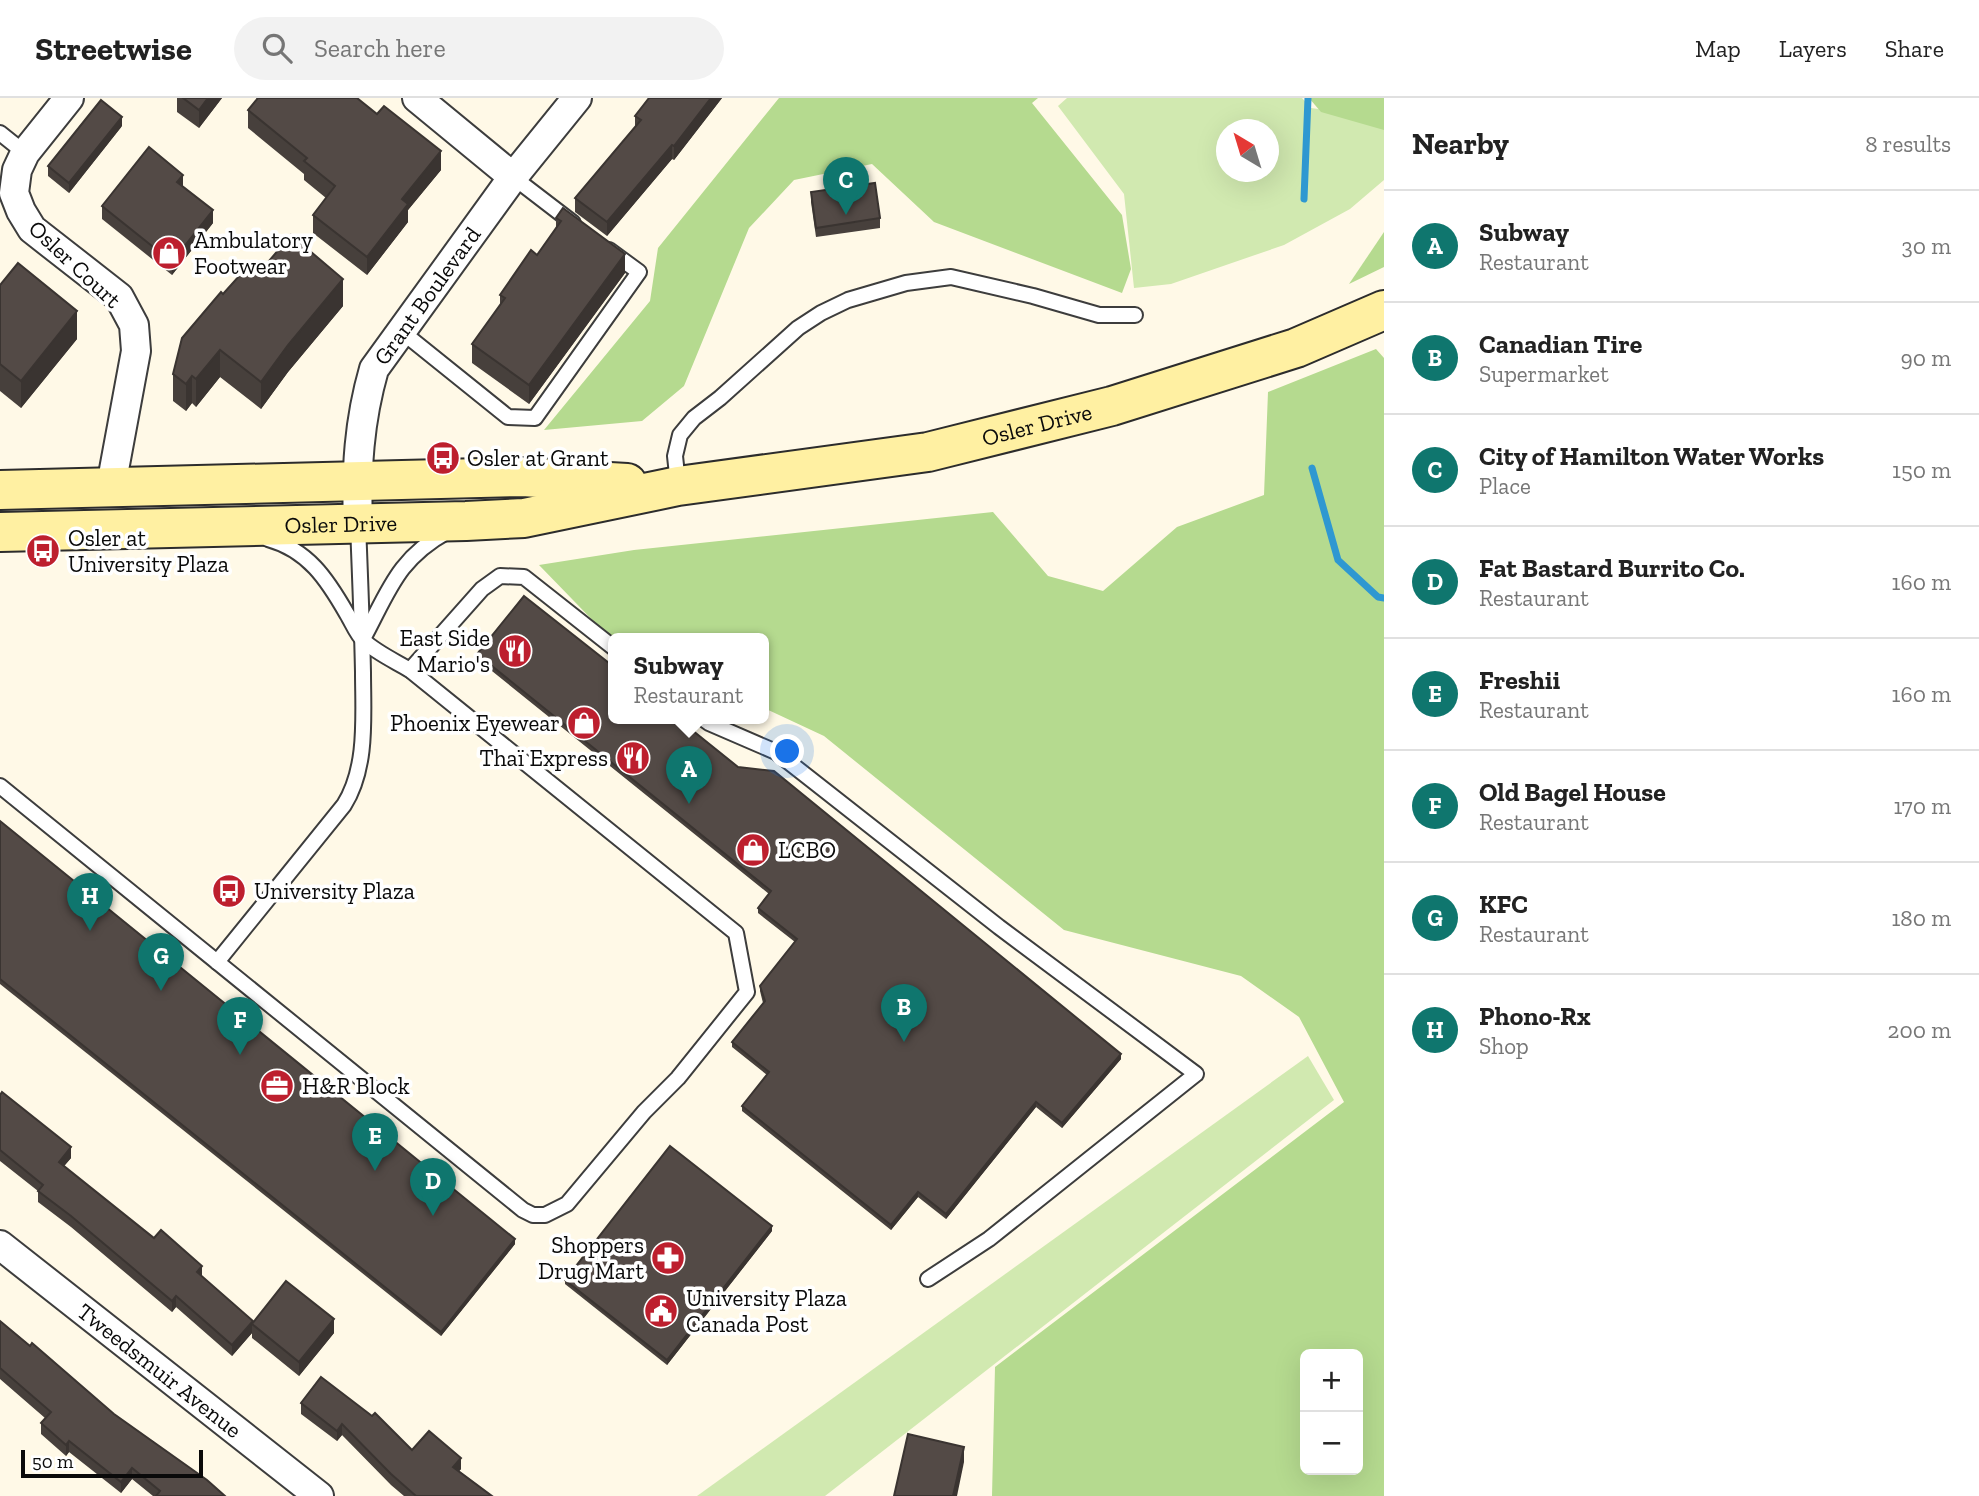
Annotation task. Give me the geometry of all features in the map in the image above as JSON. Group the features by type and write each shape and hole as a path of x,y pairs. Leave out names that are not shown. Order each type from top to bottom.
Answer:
{"main road":[{"name":"Osler Drive","path":"0,532 524,518 678,486 928,452 1112,407 1296,348 1384,310"},
{"name":"Osler Drive","path":"0,490 522,477 678,486"}],"street":[{"name":"Osler Court","path":"69,98 25,153 17,170 15,193 20,211 32,229 118,297 135,325 136,351 111,486"},
{"path":"417,98 513,177"},
{"name":"Grant Boulevard","path":"358,524 357,481 364,403 374,369 513,177 577,98"},
{"name":"Tweedsmuir Avenue","path":"0,1245 319,1496"}],"lane":[{"path":"0,133 25,153"},
{"path":"401,331 508,417 535,418 639,272 513,177"},
{"path":"678,486 675,456 680,435 694,418 798,328 848,300 906,283 951,277 1100,315 1135,315"},
{"path":"362,640 408,559 434,539 467,521"},
{"path":"217,962 351,794 359,766 363,728 358,524"},
{"path":"0,786 523,1210 533,1215 555,1212 567,1203 644,1112 678,1078 747,992 736,933 410,670 362,640 335,593 305,556 279,542 220,526"},
{"path":"410,670 482,589 500,576 524,577 608,643"},
{"path":"711,724 776,752 999,927 1196,1074 989,1238 928,1279"}],"green space":[{"path":"779,98 1038,98 1032,103 1122,215 1131,269 1122,293 934,222 872,164 794,180 749,228 684,386 642,421 544,430 650,301 658,248"},
{"path":"1067,98 1302,98 1311,108 1384,118 1384,180 1350,209 1284,245 1171,284 1134,288 1124,194 1058,106"},
{"path":"1309,98 1384,98 1384,130 1321,112"},
{"path":"1384,232 1384,267 1349,284"},
{"path":"1376,349 1384,358 1384,1496 992,1496 995,1367 1344,1102 1299,1017 1241,976 1064,930 824,736 769,710 769,633 608,634 539,565 634,550 993,512 1048,576 1103,591 1177,527 1264,495 1268,392"},
{"path":"1308,1056 1334,1100 825,1496 697,1496"}],"building":[{"path":"183,98 208,98 199,110"},
{"path":"258,98 357,98 377,114 384,106 441,151 402,199 408,204 367,257 313,215 335,186 304,161 307,158 248,110"},
{"path":"649,98 711,98 674,146 672,145 607,222 575,198 641,120 635,116"},
{"path":"101,100 122,117 69,183 48,166"},
{"path":"149,147 183,175 177,182 213,210 172,262 102,206"},
{"path":"875,183 880,218 816,228 811,192"},
{"path":"563,208 625,254 529,385 472,344 505,298 500,295 531,250 537,255 561,221 556,218"},
{"path":"291,235 343,279 261,382 220,350 196,379 192,376 186,384 173,374 182,338 221,292 223,294 248,266 258,274"},
{"path":"18,263 77,311 21,381 0,364 0,285"},
{"path":"524,596 608,662 608,724 684,724 738,767 774,771 1121,1054 1062,1123 1036,1102 946,1214 918,1192 891,1225 742,1106 769,1072 732,1042 765,1001 760,986 797,939 758,908 771,891 477,654"},
{"path":"0,821 515,1239 441,1332 0,979"},
{"path":"2,1092 71,1147 59,1162 154,1238 161,1230 202,1266 197,1272 253,1321 232,1345 176,1296 172,1301 38,1191 43,1185 0,1150"},
{"name":"Shoppers Drug Mart","path":"670,1146 772,1226 667,1360 565,1280"},
{"path":"286,1281 334,1319 299,1362 252,1324"},
{"path":"0,1321 30,1346 32,1343 114,1414 207,1480 225,1496 156,1496 160,1491 132,1468 121,1482 69,1441 66,1445 41,1423 51,1412 0,1368"},
{"path":"321,1377 372,1416 375,1413 412,1450 429,1431 461,1458 453,1467 492,1496 416,1496 342,1424 337,1431 301,1403"},
{"path":"908,1434 964,1447 953,1496 894,1496"}],"waterway":[{"path":"1304,199 1308,98"},
{"path":"1312,468 1338,560 1378,597 1384,598"}],"place":[{"name":"City of Hamilton Water Works","path":"846,215"},
{"name":"Ambulatory Footwear","path":"169,253"},
{"name":"Osler at Grant","path":"443,458"},
{"name":"Osler at University Plaza","path":"43,551"},
{"name":"East Side Mario's","path":"515,651"},
{"name":"Phoenix Eyewear","path":"584,723"},
{"name":"Thaï Express","path":"633,758"},
{"name":"Subway","path":"689,804"},
{"name":"LCBO","path":"753,850"},
{"name":"University Plaza","path":"229,891"},
{"name":"Phono-Rx","path":"90,931"},
{"name":"KFC","path":"161,991"},
{"name":"Canadian Tire","path":"904,1042"},
{"name":"Old Bagel House","path":"240,1055"},
{"name":"H&R Block","path":"277,1086"},
{"name":"Freshii","path":"375,1171"},
{"name":"Fat Bastard Burrito Co.","path":"433,1216"},
{"name":"Shoppers Drug Mart","path":"668,1258"},
{"name":"University Plaza Canada Post","path":"661,1311"}]}
